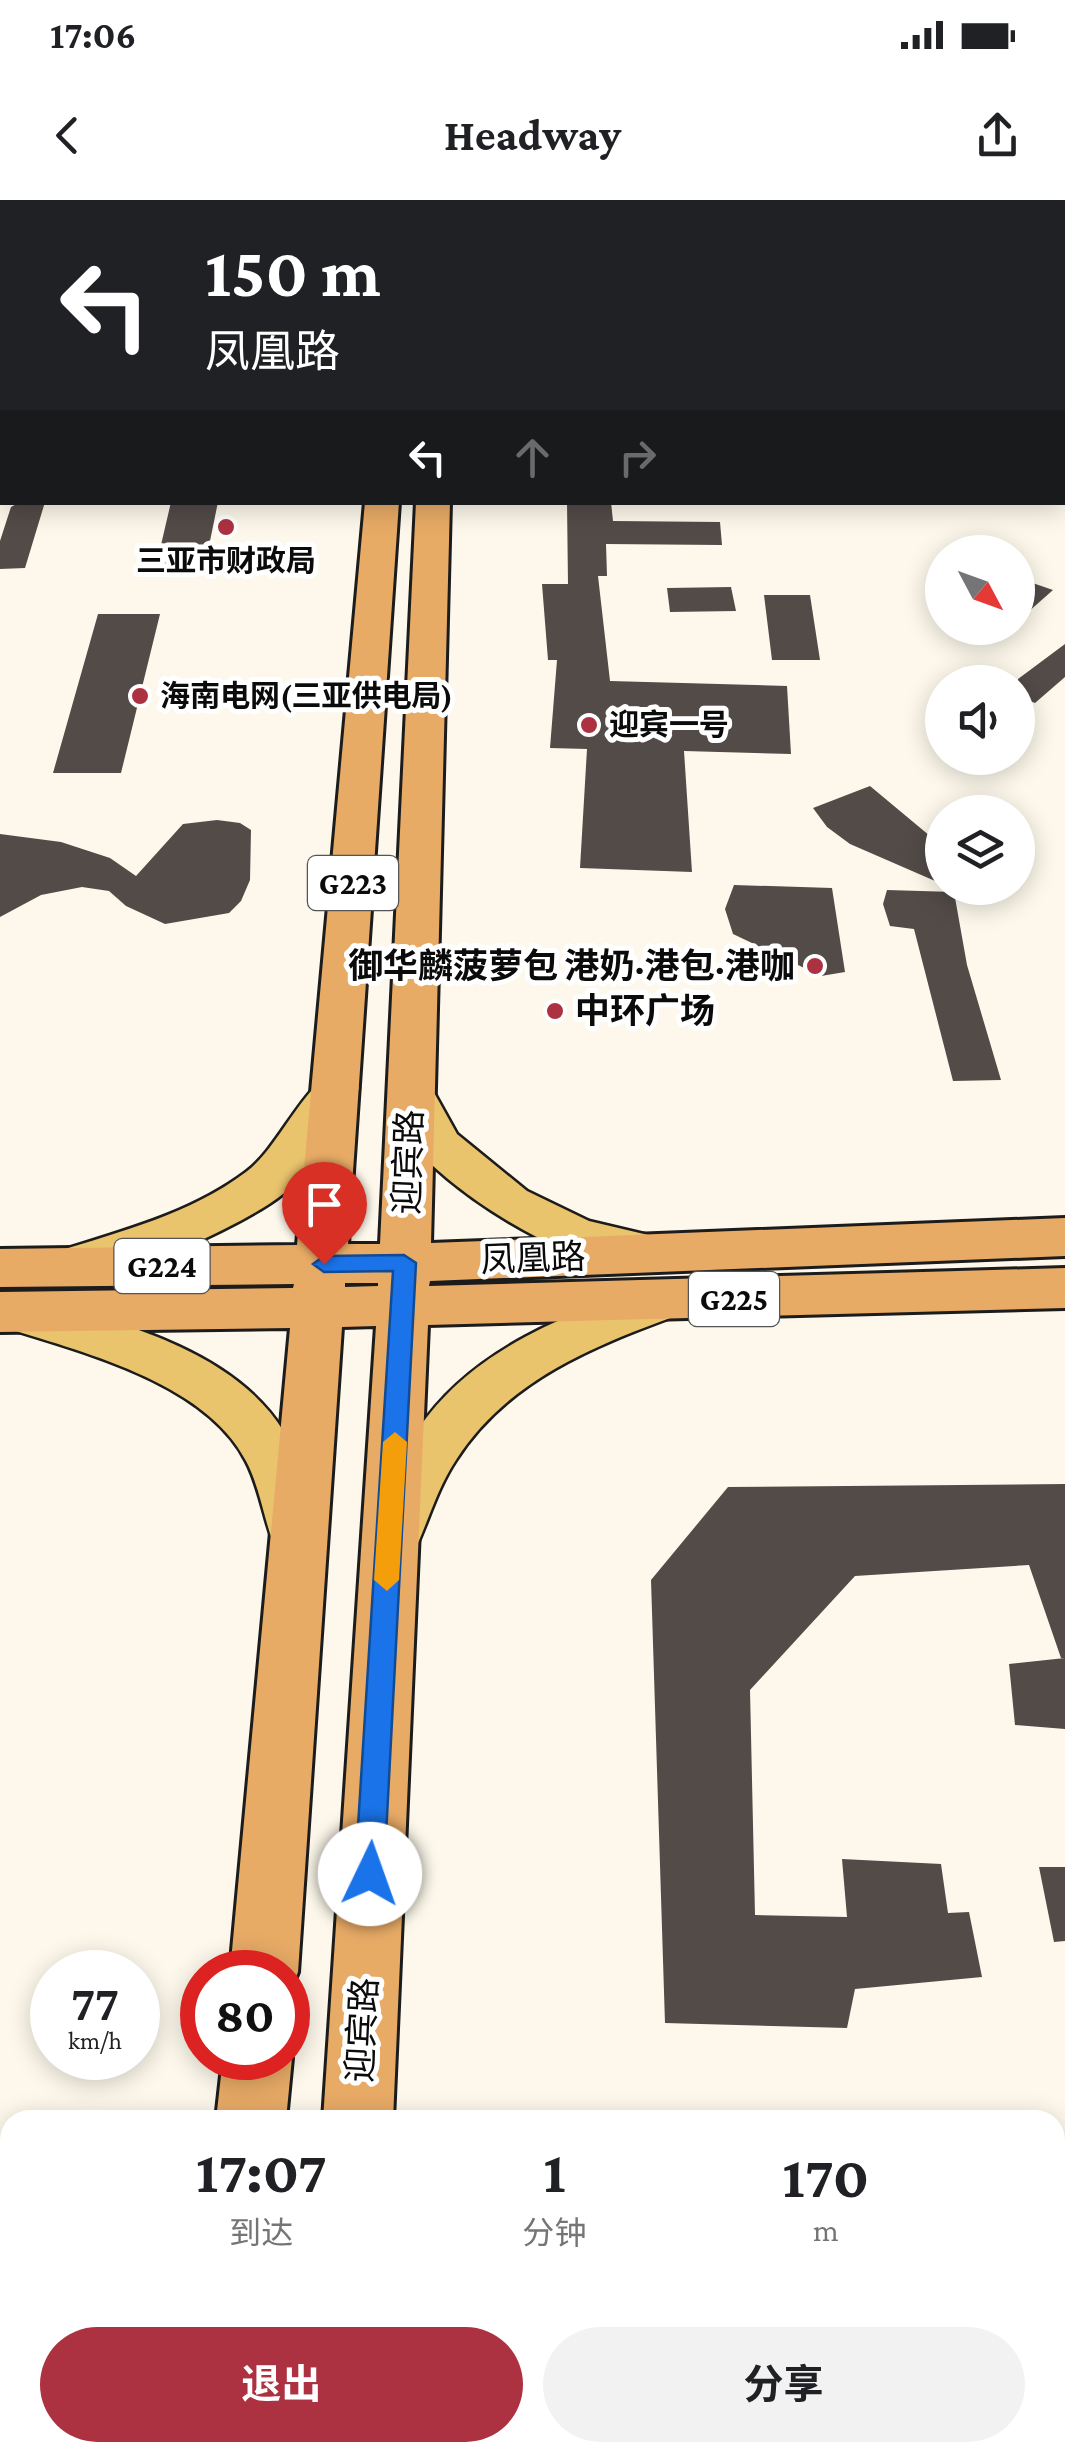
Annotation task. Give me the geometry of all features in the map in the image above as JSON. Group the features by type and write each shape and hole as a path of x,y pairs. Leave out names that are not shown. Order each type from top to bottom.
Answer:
{"highway":[{"name":"G223","path":"266,1950 382,505"},
{"name":"迎宾路","path":"359,2110 404,1284 433,505"},
{"name":"凤凰路","path":"657,1278 1065,1237"},
{"name":"凤凰路","path":"5,1297 64,1267 322,1285"},
{"name":"凤凰路","path":"5,1297 657,1278 1065,1288"},
{"path":"253,2110 255,2080"}],"main road":[{"path":"64,1267 152,1244 226,1207 284,1166 338,1088"},
{"path":"388,1551 437,1444 486,1384 657,1278 510,1203 440,1145 411,1091"},
{"path":"5,1297 132,1346 210,1390 264,1442 300,1544"}],"building":[{"path":"44,505 25,568 0,569 0,541 11,507"},
{"path":"170,505 217,505 203,575 154,575"},
{"path":"567,505 611,505 613,521 720,522 722,545 606,544 607,576 598,576 610,681 787,686 791,754 684,751 692,872 580,868 587,749 550,748 557,660 548,660 542,584 568,584"},
{"path":"1035,584 1053,590 1035,606"},
{"path":"731,587 736,611 670,612 667,588"},
{"path":"764,595 810,595 820,660 772,660"},
{"path":"98,614 160,614 121,773 53,773"},
{"path":"1065,644 1065,677 1035,703 1035,666"},
{"path":"870,786 925,832 925,877 850,844 827,827 813,808"},
{"path":"217,820 240,823 251,830 250,880 241,901 229,913 165,924 126,906 109,891 82,887 41,895 0,917 0,834 61,842 110,858 136,876 183,824"},
{"path":"734,885 832,888 845,972 821,976 733,934 725,909"},
{"path":"887,890 925,891 925,905 956,905 967,965 1001,1080 953,1081 914,929 890,926 883,904"},
{"path":"1065,1484 1065,1658 1061,1658 1029,1565 855,1576 750,1690 755,1915 847,1917 842,1859 941,1864 948,1913 969,1912 982,1977 855,1989 847,2028 665,2023 651,1580 728,1487"},
{"path":"1065,1658 1065,1729 1015,1725 1009,1664"},
{"path":"1039,1867 1065,1867 1065,1941 1054,1942"}],"slow traffic":[{"path":"387,1580 395,1442"}],"place":[{"name":"三亚市财政局","path":"226,527"},
{"name":"海南电网(三亚供电局)","path":"140,696"},
{"name":"迎宾一号","path":"589,725"},
{"name":"御华麟菠萝包 港奶·港包·港咖","path":"815,966"},
{"name":"中环广场","path":"555,1011"}],"route":[{"path":"324,1264 404,1263 370,1874"}]}
